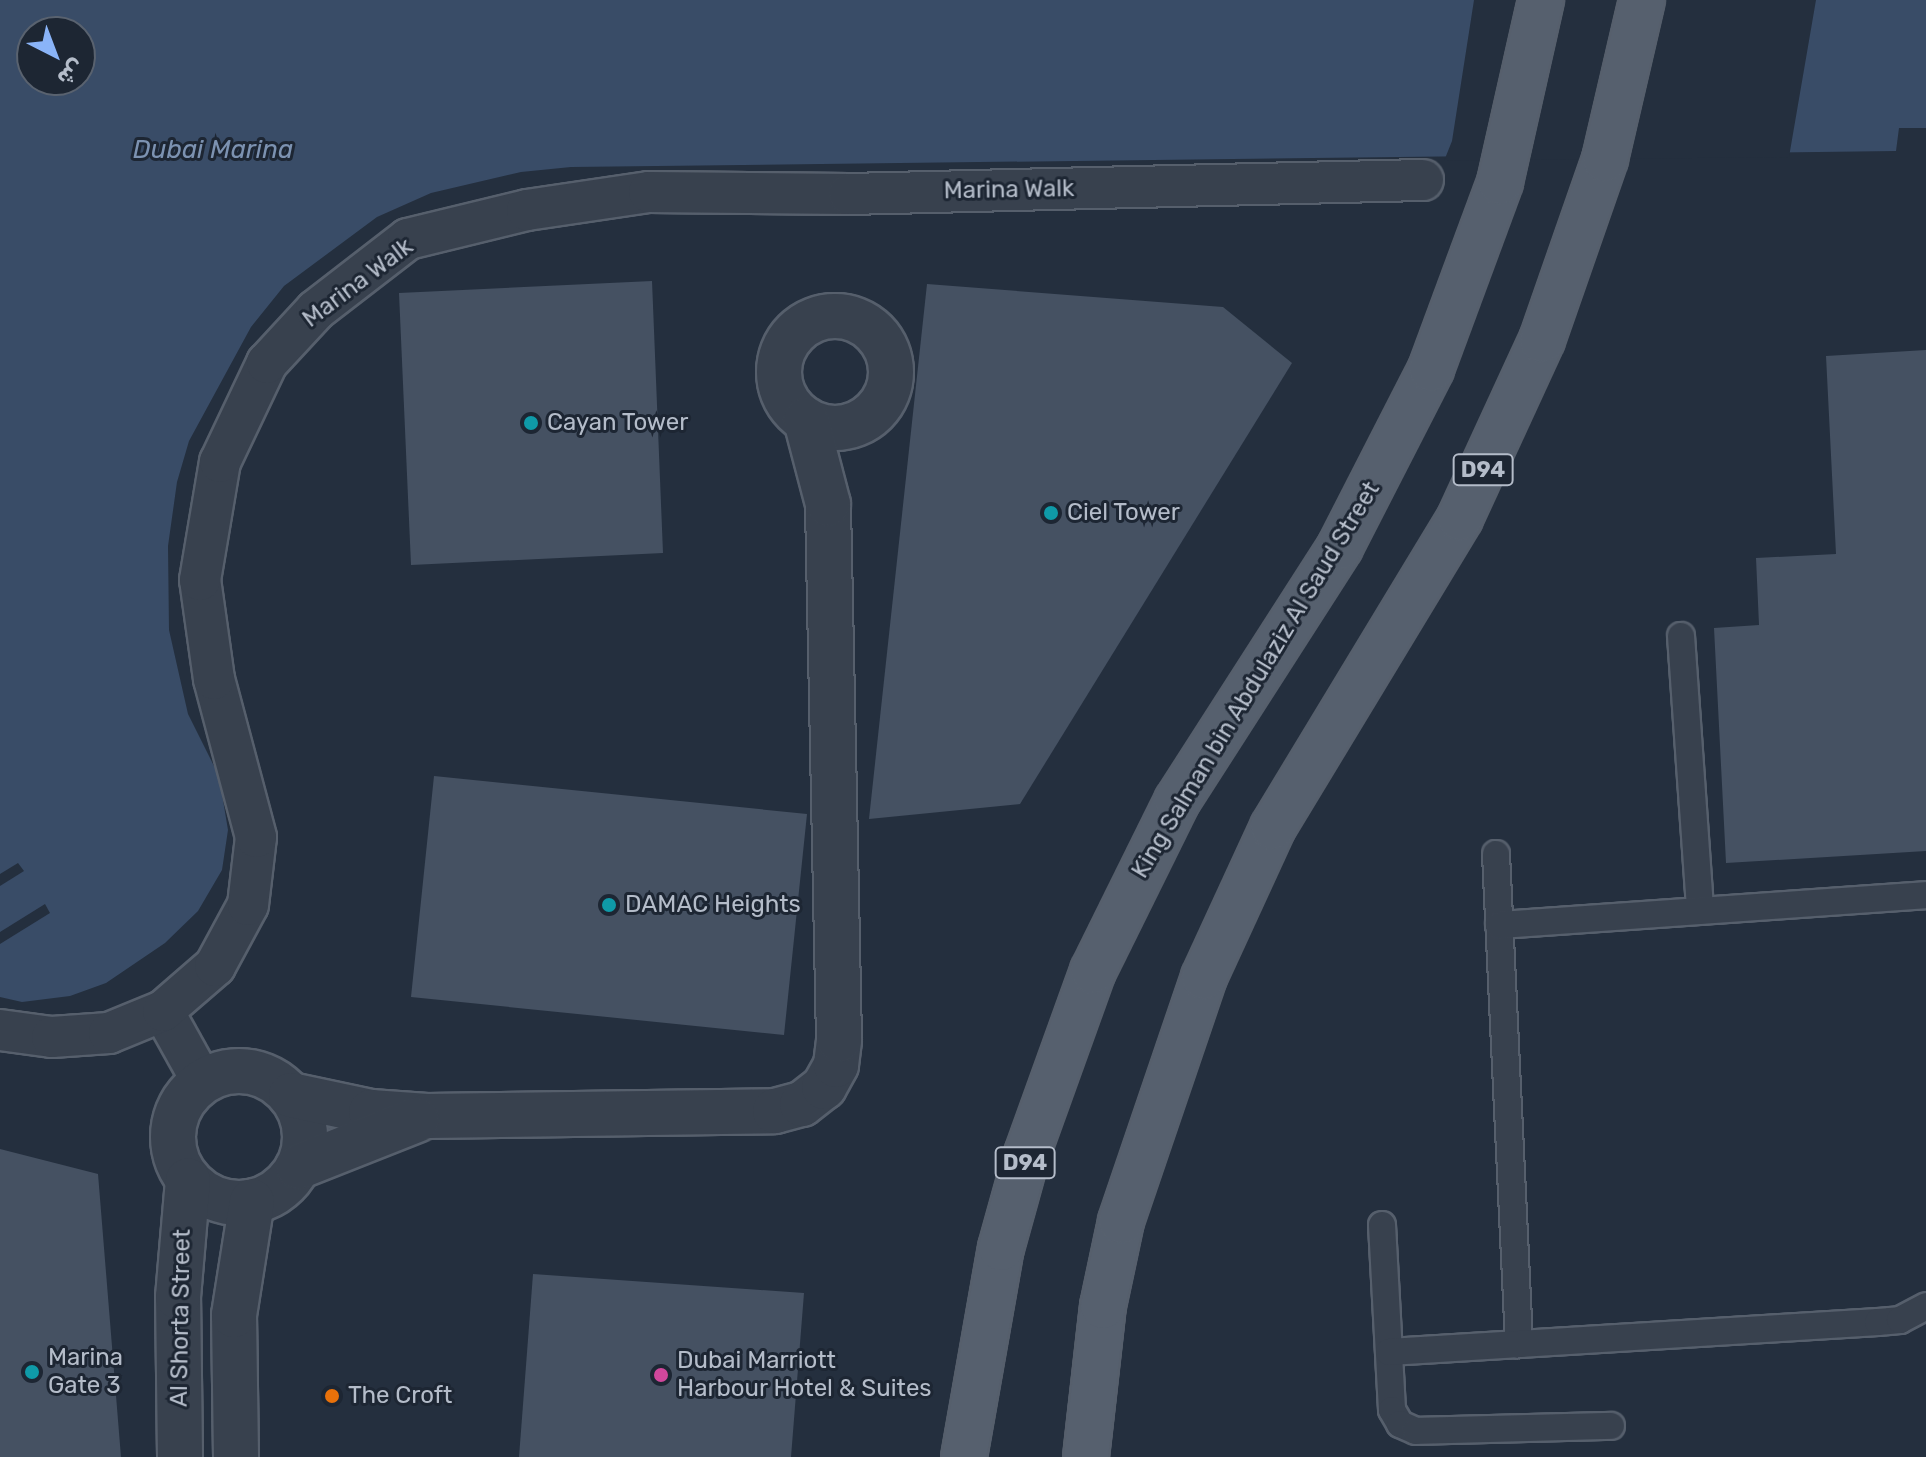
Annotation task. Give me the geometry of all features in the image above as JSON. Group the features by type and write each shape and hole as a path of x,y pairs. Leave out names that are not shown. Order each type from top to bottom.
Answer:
{"main road":[{"name":"King Salman bin Abdulaziz Al Saud Street","path":"964,1457 984,1329 1027,1154 1093,971 1177,801 1340,547 1431,369 1500,182 1541,0"},
{"name":"D94","path":"1086,1457 1103,1306 1121,1221 1170,1067 1236,902 1314,756 1412,604 1460,518 1537,353 1605,159 1642,0"}],"street":[{"name":"Marina Walk","path":"0,1030 52,1037 109,1033 163,1011 222,954 248,905 256,837 214,679 200,580 220,462 267,363 316,310 408,239 527,210 649,192 849,194 1423,180"},
{"path":"291,1095 305,1130 298,1167 285,1185 252,1201 224,1202 188,1180 177,1161 176,1117 203,1083 220,1074 259,1074 291,1095 371,1112 427,1116 775,1111 802,1104 824,1087 836,1065 839,1040 828,504 806,420 782,391 782,354 806,324 842,317 874,332 891,363 885,397 860,422 828,504"},
{"path":"806,420 823,427 860,422"},
{"path":"163,1011 203,1083"},
{"path":"298,1167 427,1116"},
{"name":"Al Shorta Street","path":"180,1457 178,1297 188,1180"},
{"path":"236,1457 234,1315 252,1201"}],"lane":[{"path":"1681,636 1700,910"},
{"path":"1496,854 1519,1344"},
{"path":"1499,925 1926,895"},
{"path":"1382,1225 1392,1410 1407,1429 1611,1426"},
{"path":"1389,1352 1878,1322 1900,1320 1926,1306"}],"water":[{"name":"Dubai Marina","path":"0,0 1926,0 1926,128 1899,128 1896,151 571,167 521,172 431,193 377,217 284,286 251,327 189,441 177,482 168,546 169,630 188,714 219,776 228,830 222,870 198,911 165,943 106,983 70,996 22,1002 0,997"}],"pier":[{"path":"1474,0 1816,0 1789,157 1444,161 1452,141"},
{"path":"18,863 24,871 0,886 0,874"},
{"path":"45,904 50,913 0,944 0,932"}],"building":[{"name":"Cayan Tower","path":"652,281 663,553 411,565 399,293"},
{"name":"Ciel Tower","path":"927,284 1223,307 1292,363 1020,804 869,819"},
{"path":"1926,350 1926,851 1726,863 1714,628 1759,625 1756,558 1836,554 1826,356"},
{"name":"DAMAC Heights","path":"434,776 807,814 784,1035 411,997"},
{"path":"0,1149 98,1174 121,1457 0,1457"},
{"name":"Dubai Marriott Harbour Hotel & Suites","path":"533,1274 804,1293 791,1457 519,1457"}],"place":[{"name":"Cayan Tower","path":"531,423"},
{"name":"Ciel Tower","path":"1051,513"},
{"name":"DAMAC Heights","path":"609,905"},
{"name":"Marina Gate 3","path":"32,1372"},
{"name":"Dubai Marriott Harbour Hotel & Suites","path":"661,1375"},
{"name":"The Croft","path":"332,1396"}]}
